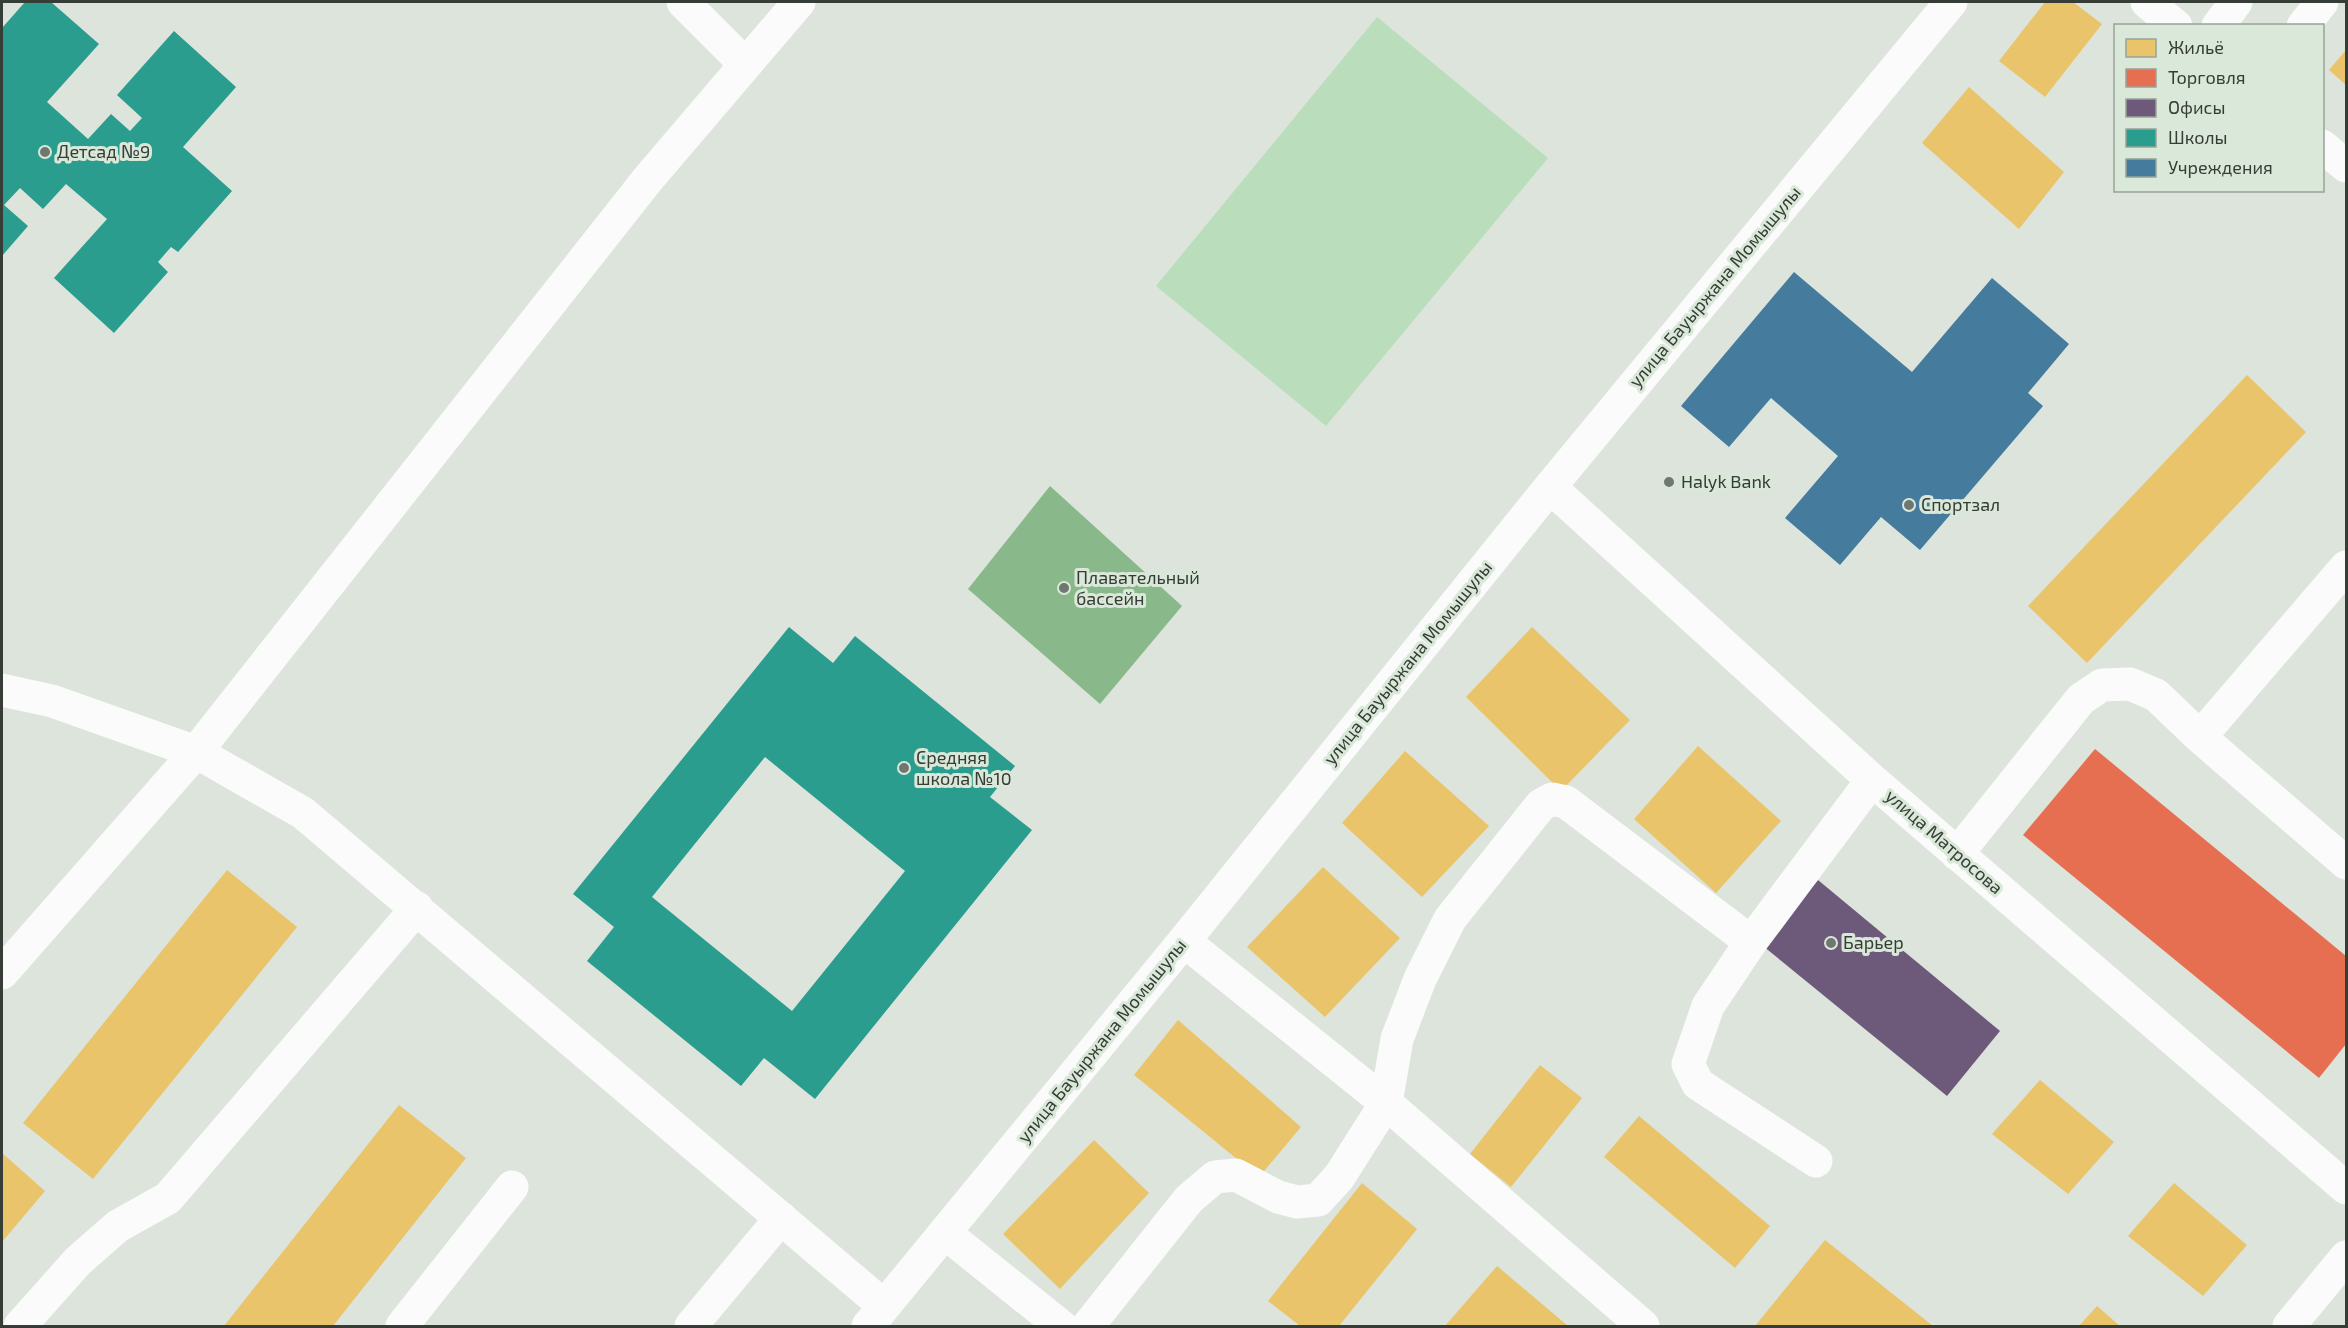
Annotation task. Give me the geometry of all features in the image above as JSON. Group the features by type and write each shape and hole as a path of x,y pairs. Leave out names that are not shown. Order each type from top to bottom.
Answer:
{"street":[{"path":"684,2 745,64"},
{"path":"2,973 196,752 648,179 799,2"},
{"name":"улица Бауыржана Момышулы","path":"876,1316 1184,941 1550,487 1951,2"},
{"path":"2147,2 2174,24"},
{"path":"2220,24 2236,2"},
{"path":"2305,24 2322,2"},
{"path":"2324,148 2346,166"},
{"name":"улица Матросова","path":"1550,487 1872,780 2346,1188"},
{"path":"2200,737 2346,567"},
{"path":"1958,854 2081,699 2102,685 2130,684 2156,695 2200,737 2346,863"},
{"path":"2,690 52,701 196,752 303,813 781,1218 876,1316"},
{"path":"1816,1161 1698,1084 1688,1064 1708,1006 1751,942 1872,780"},
{"path":"1088,1326 1189,1199 1215,1177 1236,1175 1278,1197 1296,1202 1318,1200 1339,1177 1386,1103 1397,1039 1420,980 1450,919 1541,804 1552,799 1566,802 1751,942"},
{"path":"20,1326 78,1261 118,1226 168,1198 417,908"},
{"path":"1184,941 1386,1103 1643,1326"},
{"path":"402,1326 512,1187"},
{"path":"692,1326 781,1218"},
{"path":"945,1233 1061,1326"},
{"path":"2289,1326 2346,1257"}],"shaded area":[{"path":"1377,17 1548,158 1326,426 1156,286"},
{"path":"1050,486 1182,606 1100,704 968,589"}],"building: Жильё":[{"path":"2045,2 2073,2 2102,24 2045,97 1999,61"},
{"path":"2346,50 2346,85 2329,70"},
{"path":"1969,87 2064,172 2019,229 1922,143"},
{"path":"2247,375 2306,432 2087,663 2028,606"},
{"path":"1532,627 1630,720 1561,791 1466,697"},
{"path":"1698,746 1781,821 1716,893 1634,819"},
{"path":"1405,751 1489,826 1422,897 1342,823"},
{"path":"1323,867 1400,938 1325,1017 1247,947"},
{"path":"227,870 297,927 93,1179 23,1123"},
{"path":"1178,1020 1301,1127 1259,1177 1134,1075"},
{"path":"1540,1065 1582,1098 1511,1187 1470,1154"},
{"path":"2040,1080 2114,1142 2068,1194 1992,1134"},
{"path":"399,1105 466,1158 333,1326 224,1326"},
{"path":"1639,1116 1770,1226 1735,1268 1604,1157"},
{"path":"1094,1140 1149,1193 1060,1289 1003,1234"},
{"path":"2,1153 45,1191 2,1242"},
{"path":"1362,1183 1417,1229 1339,1326 1300,1326 1268,1301"},
{"path":"2174,1183 2247,1245 2203,1296 2128,1236"},
{"path":"1825,1240 1933,1326 1755,1326"},
{"path":"1497,1266 1568,1326 1445,1326"},
{"path":"2097,1306 2120,1326 2079,1326"}],"building: Торговля":[{"path":"2095,749 2346,956 2346,1044 2319,1078 2023,835"}],"building: Офисы":[{"path":"1818,880 2000,1031 1947,1096 1763,946"}],"building: Школы":[{"path":"25,2 51,2 99,44 47,102 88,139 111,114 130,131 142,118 117,95 174,31 236,87 183,147 232,191 178,252 171,247 158,262 168,272 114,333 54,278 107,219 66,184 43,209 20,188 4,205 28,226 2,256 2,28"},
{"path":"789,627 833,663 855,636 1015,766 990,797 1032,830 815,1099 764,1058 741,1086 587,961 614,927 573,894","holes":["765,757 905,871 792,1011 652,897"]}],"building: Учреждения":[{"path":"1794,272 1912,372 1992,278 2069,344 2028,393 2043,406 1920,550 1881,517 1840,565 1785,518 1838,456 1771,398 1729,447 1681,406"}],"place":[{"name":"Детсад №9","path":"45,152"},
{"name":"Halyk Bank","path":"1669,482"},
{"name":"Спортзал","path":"1909,505"},
{"name":"Плавательный бассейн","path":"1064,588"},
{"name":"Средняя школа №10","path":"904,768"},
{"name":"Барьер","path":"1831,943"}]}
